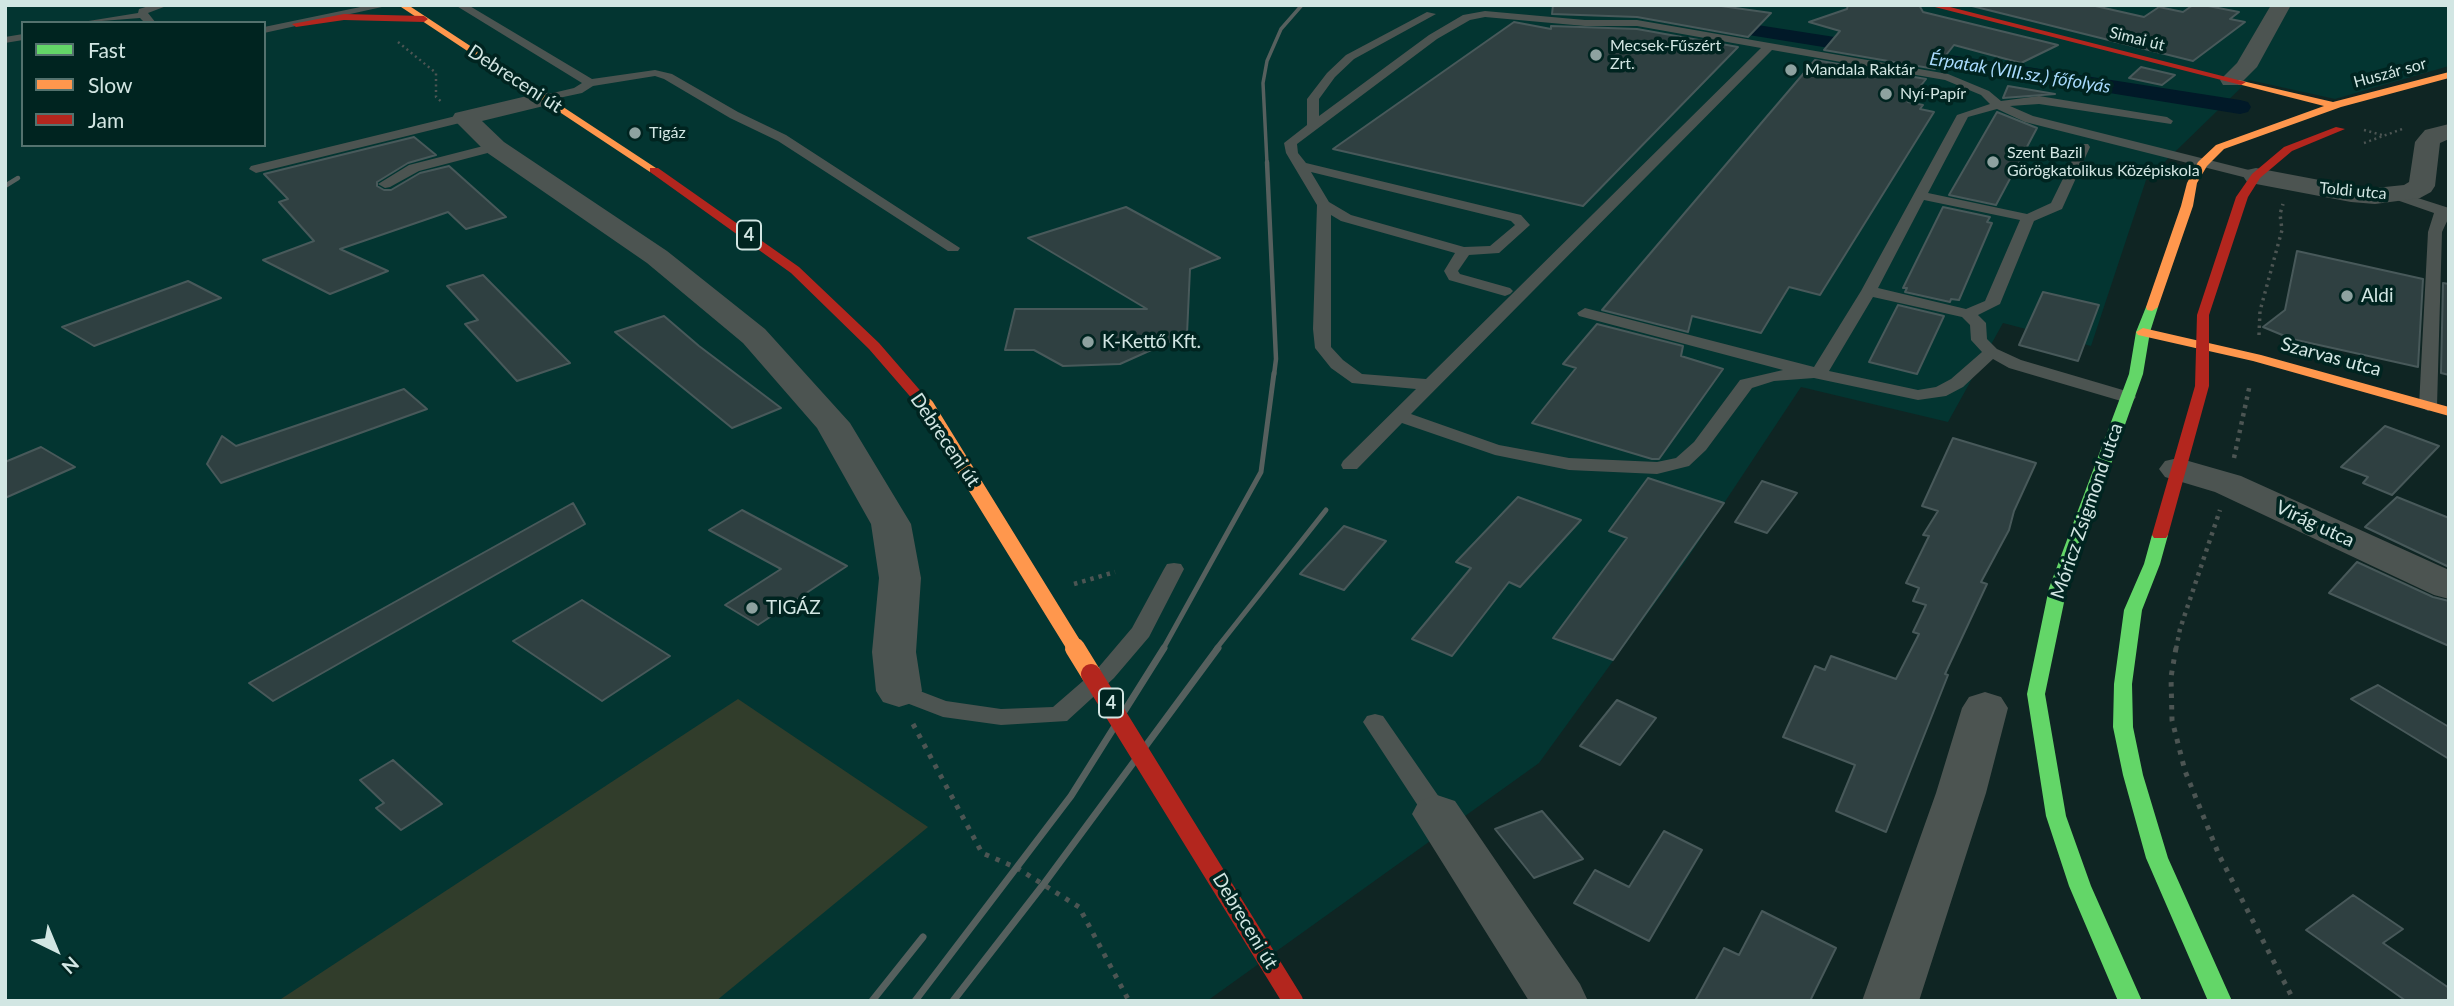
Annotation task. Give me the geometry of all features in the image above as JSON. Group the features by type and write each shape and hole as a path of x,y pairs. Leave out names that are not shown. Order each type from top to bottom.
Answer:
{"main road":[{"path":"296,24 343,5"},
{"name":"Debreceni út","path":"402,5 674,183 795,270 874,346 926,406 1293,1001"},
{"name":"Simai út","path":"1931,5 2335,105"},
{"path":"296,24 367,17 424,19"},
{"name":"Huszár sor","path":"2335,105 2449,75"},
{"path":"2231,80 2268,102 2276,110 2277,124"},
{"path":"2202,164 2220,147 2335,105"},
{"name":"Huszár sor","path":"2335,105 2369,116"},
{"path":"2220,1001 2157,858 2133,775 2123,727 2123,684 2133,610 2152,564 2202,386 2203,315 2214,289 2242,197 2256,176 2288,149 2315,137 2353,126"},
{"name":"Móricz Zsigmond utca","path":"2130,1001 2080,886 2056,816 2036,694 2058,588 2136,374 2143,332 2187,206 2192,183 2202,164"},
{"name":"Szarvas utca","path":"2143,332 2449,412"}],"street":[{"path":"2231,80 2248,64 2281,5"},
{"path":"464,118 544,99"},
{"path":"464,118 495,147 657,257 754,336 832,423 891,524 900,578 894,652 899,691"},
{"name":"Toldi utca","path":"2256,176 2351,194 2396,195 2422,186 2428,142 2434,135 2449,131"},
{"name":"Virág utca","path":"2178,470 2228,484 2449,586"},
{"path":"1889,1001 1961,793 1985,708"},
{"path":"1437,814 1560,1001"}],"lane":[{"path":"96,21 142,15 143,12 164,5"},
{"path":"266,30 386,5"},
{"path":"460,5 590,83"},
{"path":"1313,127 1313,99 1331,75 1350,57 1431,14"},
{"path":"1301,166 1516,218 1523,225 1494,250 1464,251 1346,218 1324,205 1292,153 1290,144 1433,37 1466,17 1495,14 1585,23 1637,23 1948,77 1985,93 2000,106 2029,119 2256,176"},
{"path":"142,15 149,21"},
{"path":"1395,31 1433,37"},
{"path":"1350,465 1770,45"},
{"path":"544,99 578,91 590,83 654,74 668,76 734,115 782,138 953,248"},
{"path":"1331,75 1345,77"},
{"path":"1359,80 1372,82"},
{"path":"1820,372 1869,291 1964,116 2014,100 2039,100 2167,121"},
{"path":"256,169 464,118"},
{"path":"385,184 414,168 495,147"},
{"path":"1920,195 2028,218 2057,206 2084,147"},
{"path":"2396,195 2445,212 2435,232 2428,406"},
{"path":"1324,205 1321,328 1323,348 1336,364 1358,379 1431,385"},
{"path":"1966,314 1992,304 2028,218"},
{"path":"1464,251 1451,271 1454,276 1505,291"},
{"path":"1869,291 1966,314 1978,323 1979,340 1992,352 2015,364 2127,397"},
{"path":"1585,313 1757,359 1901,393 1940,392 1957,383 1992,352"},
{"path":"1399,416 1495,450 1598,467 1657,468 1682,462 1700,446 1746,384 1772,376 1820,372"},
{"path":"899,691 943,709 1001,717 1059,715 1106,673 1141,632 1174,569"},
{"path":"1375,722 1437,814"}],"path":[{"path":"367,17 361,21 382,27 436,73 436,97 464,118"},
{"path":"899,691 916,732 982,853 1017,868 1079,907 1129,1001"}],"shaded area":[{"path":"5,5 2449,5 2449,66 2335,99 2249,80 2146,180 2091,346 2003,323 1948,422 1801,387 1687,559 1539,763 1207,1001 5,1001"},
{"path":"738,699 928,827 716,1001 278,1001"}],"building":[{"path":"1553,5 1714,5 1771,13 1748,37 1637,17 1552,14"},
{"path":"1848,5 1919,5 1923,12 2058,45 2021,63 1954,45 1935,69 1824,50 1840,31 1809,22 1847,9"},
{"path":"1968,5 2091,5 2144,17 2159,7 2183,12 2193,5 2203,5 2239,12 2230,19 2245,22 2193,61"},
{"path":"1514,22 1551,29 1551,26 1637,29 1738,47 1583,206 1333,149"},
{"path":"1815,60 1926,79 1908,102 1923,105 1920,109 1934,112 1820,295 1789,287 1761,333 1692,316 1688,332 1602,310"},
{"path":"2141,67 2175,75 2162,85 2129,78"},
{"path":"2008,86 2055,94 2003,98"},
{"name":"Szent Bazil Görögkatolikus Középiskola","path":"1997,112 2037,128 1996,205 1949,195"},
{"path":"414,137 436,155 408,163 377,182 377,186 391,190 420,173 449,166 506,217 466,229 448,212 340,249 388,271 330,294 263,260 314,241 279,202 288,199 264,174"},
{"path":"1126,207 1220,258 1190,269 1187,334 1120,364 1063,366 1034,350 1005,350 1015,309 1147,309 1028,238"},
{"path":"1943,207 1990,217 1987,222 1992,223 1959,300 1951,299 1950,302 1905,292 1907,288 1903,288"},
{"name":"Aldi","path":"2297,251 2423,279 2418,367 2292,339 2263,327 2285,310"},
{"path":"483,275 570,363 517,381 465,324 478,320 447,286"},
{"path":"188,281 221,298 94,346 62,327"},
{"path":"2443,283 2449,284 2449,375 2441,373"},
{"path":"2043,292 2099,305 2078,361 2019,345"},
{"path":"1898,305 1944,316 1917,374 1869,362"},
{"path":"664,316 781,408 732,428 615,332"},
{"path":"1597,324 1683,346 1681,356 1723,369 1659,459 1532,423 1576,368 1563,364"},
{"path":"404,389 427,409 221,483 207,464 222,436 236,446"},
{"path":"2385,426 2439,446 2392,495 2363,483 2368,477 2341,467"},
{"path":"1953,438 2036,463 2014,511 2009,530 1981,582 1987,584 1945,674 1948,675 1886,832 1836,811 1855,765 1783,737 1815,666 1825,670 1831,656 1896,679 1919,634 1913,632 1926,605 1913,601 1919,588 1906,583 1929,536 1923,535 1938,511 1922,506"},
{"path":"41,447 75,467 5,498 5,462"},
{"path":"1648,478 1724,503 1613,660 1553,638 1627,538 1609,531"},
{"path":"1762,481 1797,493 1767,533 1735,522"},
{"path":"1518,497 1581,520 1520,587 1509,582 1452,656 1412,639 1471,568 1456,562"},
{"path":"2397,497 2449,518 2449,567 2365,527"},
{"path":"573,503 585,524 273,701 249,683"},
{"path":"742,510 847,566 758,625 725,605 781,569 709,530"},
{"path":"1344,526 1386,541 1344,590 1300,574"},
{"path":"2357,562 2433,597 2449,601 2449,646 2329,593"},
{"path":"582,600 670,656 602,701 513,641"},
{"path":"2378,685 2449,727 2449,759 2351,699"},
{"path":"1617,700 1656,718 1620,765 1580,746"},
{"path":"393,760 442,804 401,830 376,808 384,803 360,780"},
{"path":"1542,811 1583,859 1534,878 1495,829"},
{"path":"1664,831 1702,850 1649,941 1574,903 1595,870 1629,887"},
{"path":"2353,895 2403,929 2383,943 2449,988 2449,1001 2406,1001 2306,930"},
{"path":"1762,911 1836,948 1810,1001 1695,1001 1724,948 1739,955"}],"waterway":[{"name":"Érpatak (VIII.sz.) főfolyás","path":"1706,23 2240,107"}],"railway":[{"path":"1267,163 1263,83 1267,61 1281,29 1302,5"},
{"path":"1267,162 1276,359 1274,375"},
{"path":"5,186 18,178"},
{"path":"1163,649 1261,472 1274,373"},
{"path":"1216,649 1326,510"},
{"path":"915,1001 1071,796 1164,648"},
{"path":"953,1001 1043,885 1218,648"},
{"path":"872,1001 923,937"}],"traffic: fast":[{"path":"2130,1001 2080,886 2056,816 2036,694 2058,588 2136,374 2143,332 2152,307"},
{"path":"2160,535 2152,564 2133,610 2123,684 2123,727 2133,775 2157,858 2220,1001"}],"traffic: slow":[{"path":"402,5 654,170"},
{"path":"2152,307 2187,206 2192,183 2202,164 2220,147 2335,105 2449,75"},
{"path":"2241,82 2336,106"},
{"path":"2143,332 2256,358 2449,412"},
{"path":"926,406 1091,674"}],"traffic: jam":[{"path":"1931,5 2241,82"},
{"path":"296,24 344,17 424,19"},
{"path":"2160,535 2202,386 2203,315 2242,197 2256,176 2288,149 2340,129"},
{"path":"654,170 795,270 874,346 926,406"},
{"path":"1091,674 1293,1001"}],"place":[{"name":"Mecsek-Fűszért Zrt.","path":"1596,55"},
{"name":"Mandala Raktár","path":"1791,70"},
{"name":"Nyí-Papír","path":"1886,94"},
{"name":"Tigáz","path":"635,133"},
{"name":"Szent Bazil Görögkatolikus Középiskola","path":"1993,162"},
{"name":"Aldi","path":"2347,296"},
{"name":"K-Kettő Kft.","path":"1088,342"},
{"name":"TIGÁZ","path":"752,608"}]}
